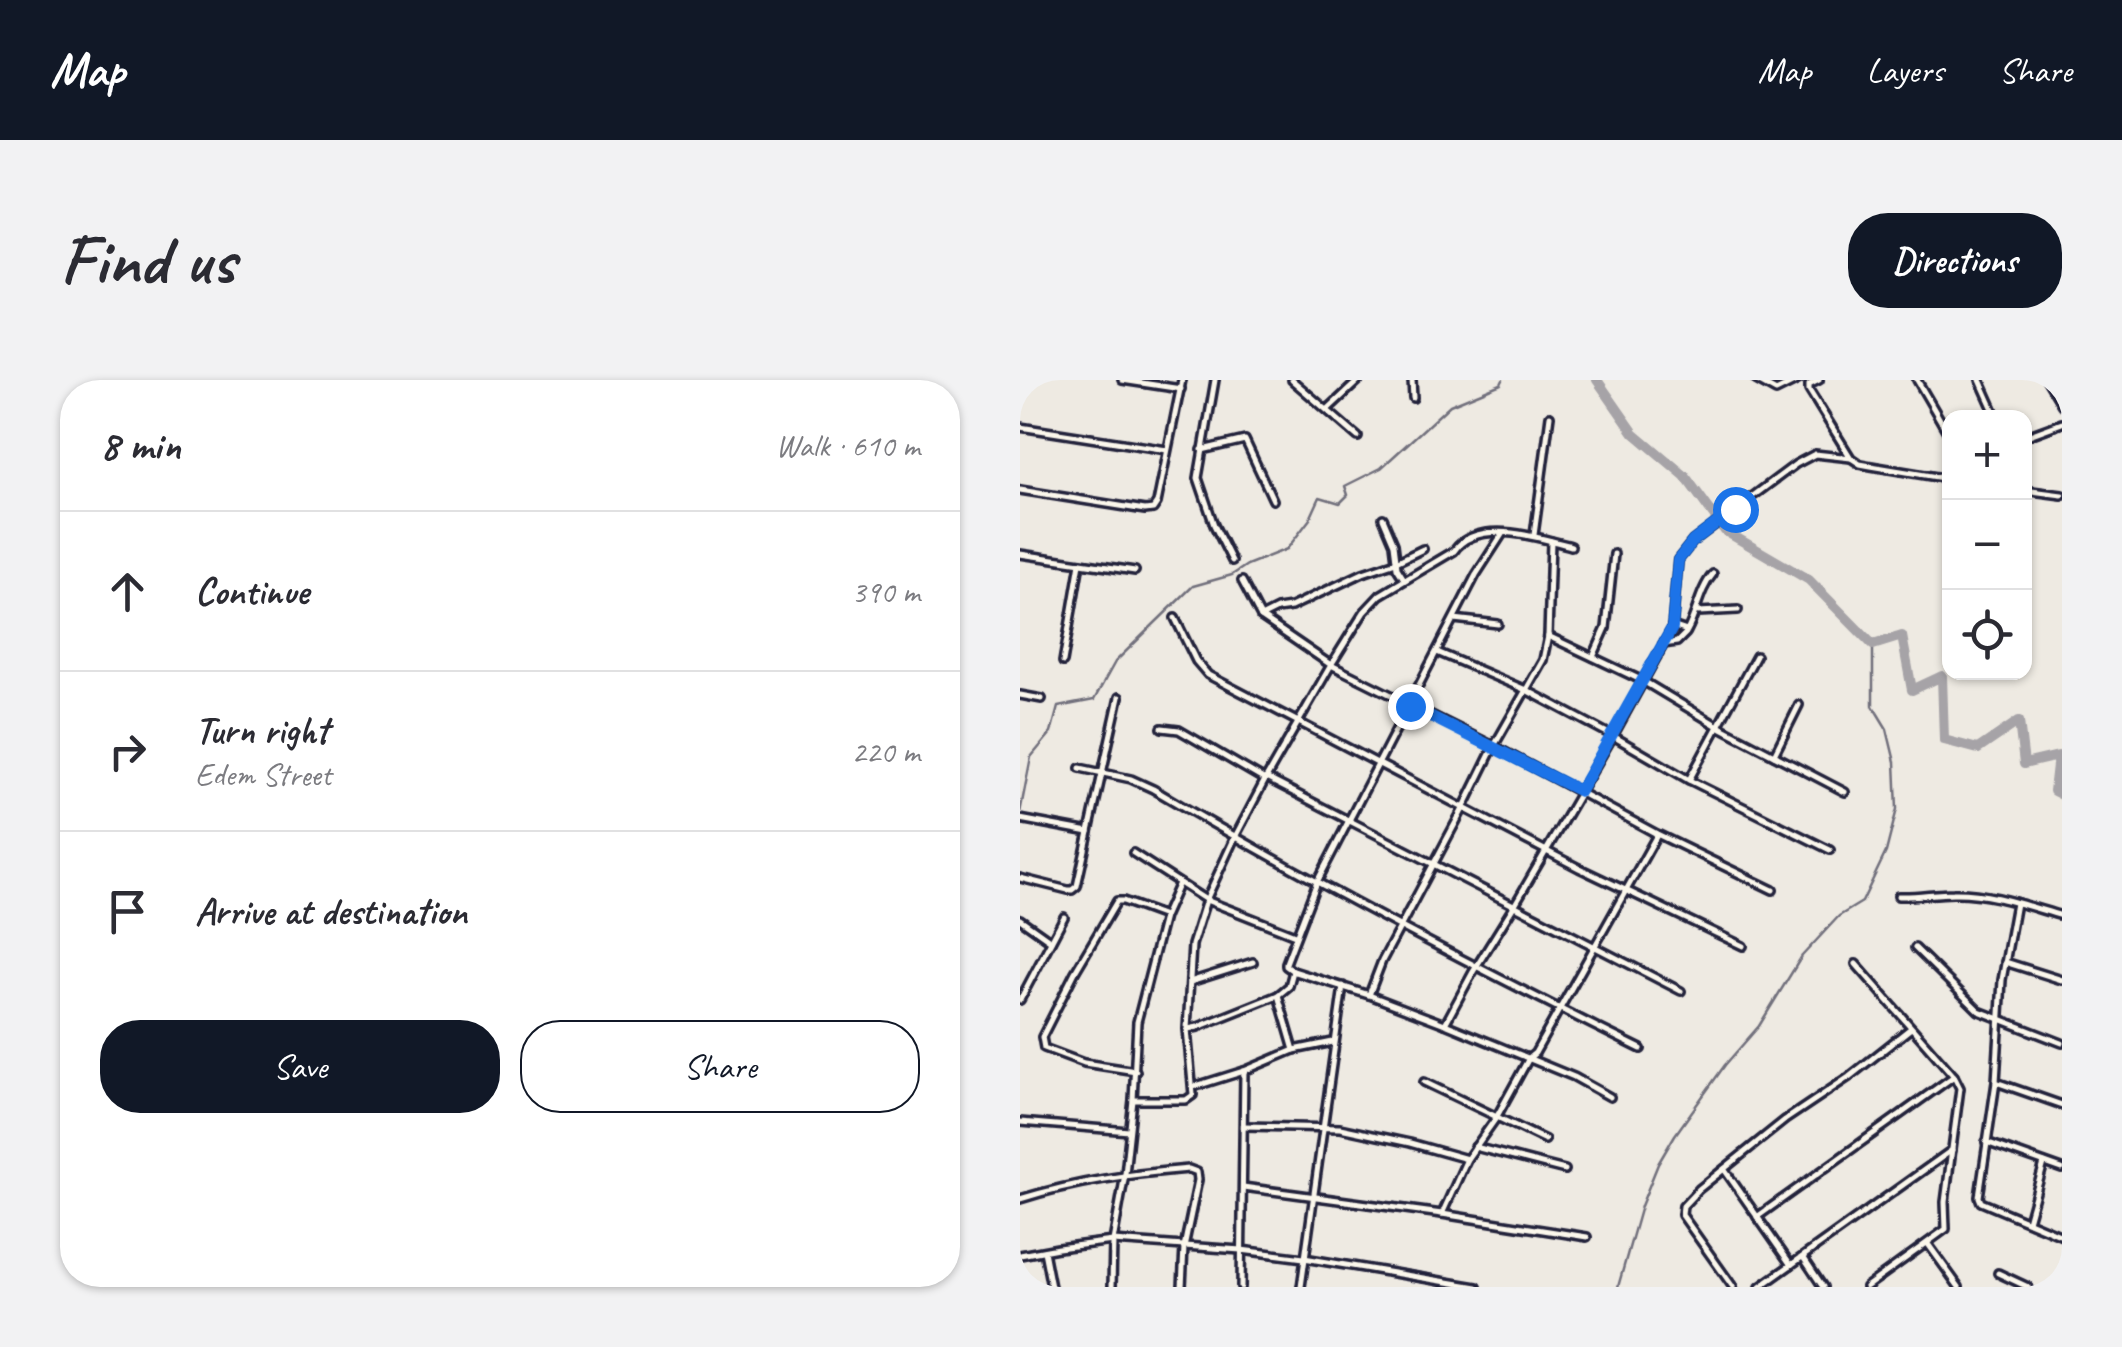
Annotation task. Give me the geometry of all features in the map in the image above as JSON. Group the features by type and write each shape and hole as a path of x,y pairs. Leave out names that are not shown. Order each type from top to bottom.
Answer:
{"street":[{"path":"1122,380 1181,388"},
{"path":"1020,490 1151,510 1157,503 1182,380"},
{"path":"1216,380 1198,478 1214,525 1232,561"},
{"path":"1292,380 1358,437"},
{"path":"1327,410 1359,380"},
{"path":"1412,380 1413,398"},
{"path":"1756,380 1776,391 1800,380 1809,388 1851,458 1860,464 1942,477"},
{"path":"1809,388 1819,380"},
{"path":"1917,380 1942,422"},
{"path":"1980,380 1993,410"},
{"path":"2047,380 2062,405"},
{"path":"1534,535 1550,416"},
{"path":"2032,434 2062,423"},
{"path":"1020,427 1167,450"},
{"path":"1202,450 1245,440 1273,500"},
{"path":"1445,1024 1663,644 1672,626 1678,560 1693,541 1796,464 1815,454 1851,458"},
{"path":"2032,491 2062,495"},
{"path":"1384,518 1404,579"},
{"path":"1503,533 1476,575 1317,882 1286,966 1445,1024 1582,1080 1610,1097"},
{"path":"1134,1100 1186,1100 1193,1094 1187,1029 1188,982 1192,945 1206,900 1265,779 1364,612 1380,595 1454,551 1470,536 1534,535 1571,546"},
{"path":"1368,995 1494,746 1543,660 1548,636 1551,540"},
{"path":"1261,616 1292,607 1423,549"},
{"path":"1020,554 1134,571"},
{"path":"1593,657 1606,628 1614,554"},
{"path":"1062,662 1080,563"},
{"path":"1663,644 1677,642 1688,631 1706,581 1713,574"},
{"path":"1242,581 1261,616 1331,664 1773,890"},
{"path":"1698,612 1738,610"},
{"path":"1176,618 1201,669 1298,724 1743,946"},
{"path":"1454,619 1498,624"},
{"path":"1672,626 1688,631"},
{"path":"1548,636 1644,680 1718,726 1845,792"},
{"path":"1437,652 1526,690 1689,780 1830,850"},
{"path":"1689,780 1756,656"},
{"path":"1020,695 1042,699"},
{"path":"1020,878 1068,890 1076,888 1118,697"},
{"path":"1774,755 1799,705"},
{"path":"1162,728 1180,730 1265,779 1681,992"},
{"path":"1080,768 1131,779 1154,789 1317,882 1642,1049"},
{"path":"1020,819 1089,832"},
{"path":"1442,1214 1467,1159 1535,1053 1657,834"},
{"path":"1133,853 1206,900 1295,934"},
{"path":"1112,1287 1113,1241 1134,1100 1138,1022 1164,917 1179,883"},
{"path":"1898,896 1976,894 2062,916"},
{"path":"1136,1071 1084,1063 1044,1048 1042,1037 1116,901 1164,917"},
{"path":"2016,903 2005,962 1996,1082 1979,1197 1980,1202 2062,1236"},
{"path":"1021,995 1064,916"},
{"path":"1020,919 1051,941"},
{"path":"1915,948 1979,1011 2062,1043"},
{"path":"1188,982 1254,962"},
{"path":"2005,962 2062,980"},
{"path":"1856,964 1954,1076 1960,1093 1945,1202 1946,1229 1866,1287"},
{"path":"1187,1029 1278,996 1290,986 1293,971"},
{"path":"1301,1287 1342,986"},
{"path":"1278,996 1294,1050"},
{"path":"1734,1287 1682,1212 1683,1206 1785,1120 1912,1028"},
{"path":"1194,1086 1294,1050 1333,1042"},
{"path":"1241,1287 1244,1071"},
{"path":"1757,1217 1954,1076"},
{"path":"1424,1082 1545,1140"},
{"path":"1996,1082 2062,1104"},
{"path":"1020,1122 1130,1131"},
{"path":"1244,1126 1340,1128 1467,1159"},
{"path":"1986,1142 2062,1169"},
{"path":"1475,1147 1566,1170"},
{"path":"1760,1287 1952,1150"},
{"path":"2028,1221 2044,1163"},
{"path":"1020,1199 1125,1174 1189,1169 1197,1172 1184,1247 1182,1287"},
{"path":"1724,1169 1791,1265"},
{"path":"1243,1187 1588,1238"},
{"path":"1020,1256 1113,1241 1241,1250 1477,1287"},
{"path":"1928,1244 1959,1287"},
{"path":"1044,1251 1051,1287"},
{"path":"1803,1256 1823,1287"},
{"path":"1998,1273 2028,1287"},
{"path":"1879,1278 1885,1287"}],"waterway":[{"path":"1020,813 1031,757 1051,733 1058,707 1094,700 1115,662 1193,586 1232,575 1287,549 1310,519 1320,497 1340,503 1348,495 1345,486 1381,468 1450,405 1503,380"},
{"path":"1597,380 1634,433 1685,476 1725,531 1809,580 1873,645 1902,636 1912,690 1942,676 1944,740 1978,749 2019,721 2024,764 2058,756 2054,791 2062,795"},
{"path":"1618,1287 1641,1206 1675,1135 1725,1065 1759,1026 1802,956 1839,916 1862,902 1886,852 1897,809 1895,762 1887,729 1873,706 1873,645"}],"route":[{"path":"1410,706 1580,791 1672,628 1678,560 1693,541 1735,509"}]}
